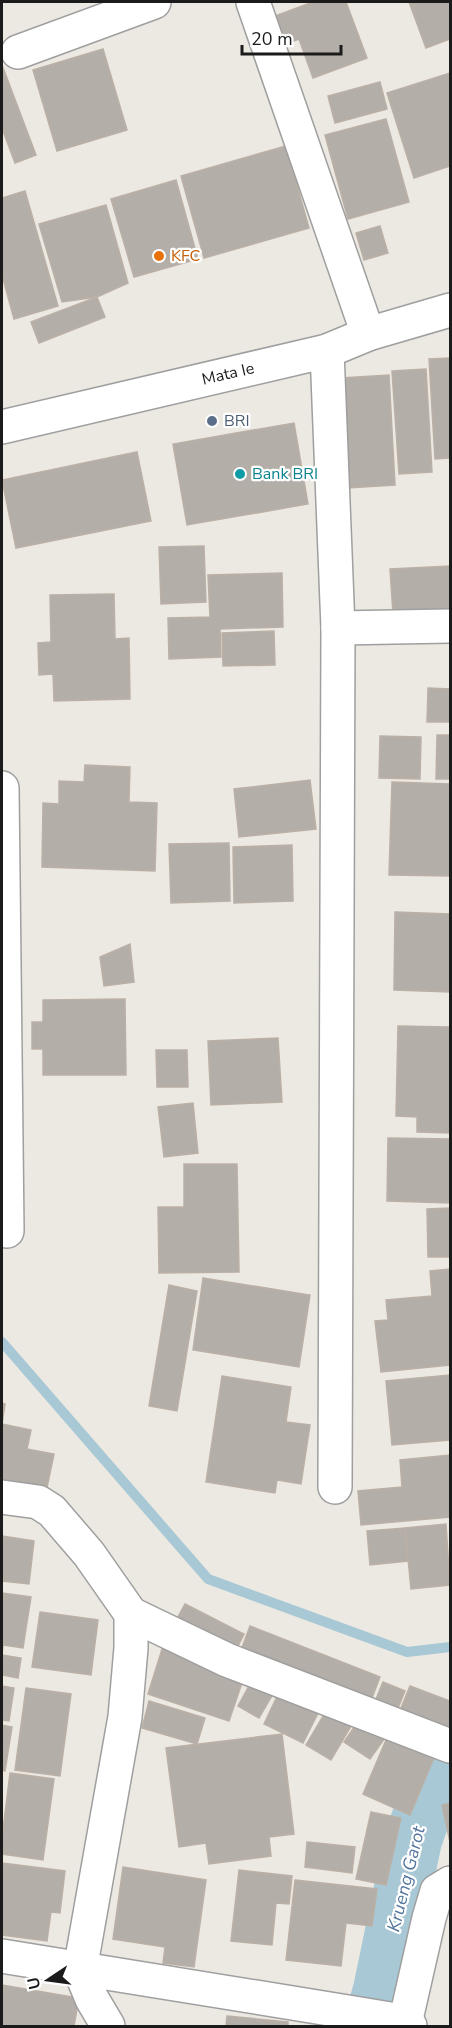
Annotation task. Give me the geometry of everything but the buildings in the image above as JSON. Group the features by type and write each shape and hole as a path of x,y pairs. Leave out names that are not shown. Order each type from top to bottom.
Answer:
{"street":[{"path":"18,52 154,2"},
{"path":"253,2 369,334"},
{"name":"Mata Ie","path":"2,427 327,351 369,334 450,310"},
{"path":"327,351 338,628 335,1487"},
{"path":"338,628 450,626"},
{"path":"2,788 7,1231"},
{"path":"2,1497 38,1502 52,1511 89,1554 131,1614 227,1660 444,1744"},
{"path":"108,2026 92,1999 80,1970 125,1717 131,1648 131,1614"},
{"path":"2,1956 404,2022 437,1890 450,1883"}],"waterway":[{"path":"2,1342 208,1579 407,1652 450,1647"},
{"name":"Krueng Garot","path":"372,2026 382,1990 413,1840 450,1734"}],"place":[{"name":"KFC","path":"159,256"},
{"name":"BRI","path":"212,421"},
{"name":"Bank BRI","path":"240,474"}]}
